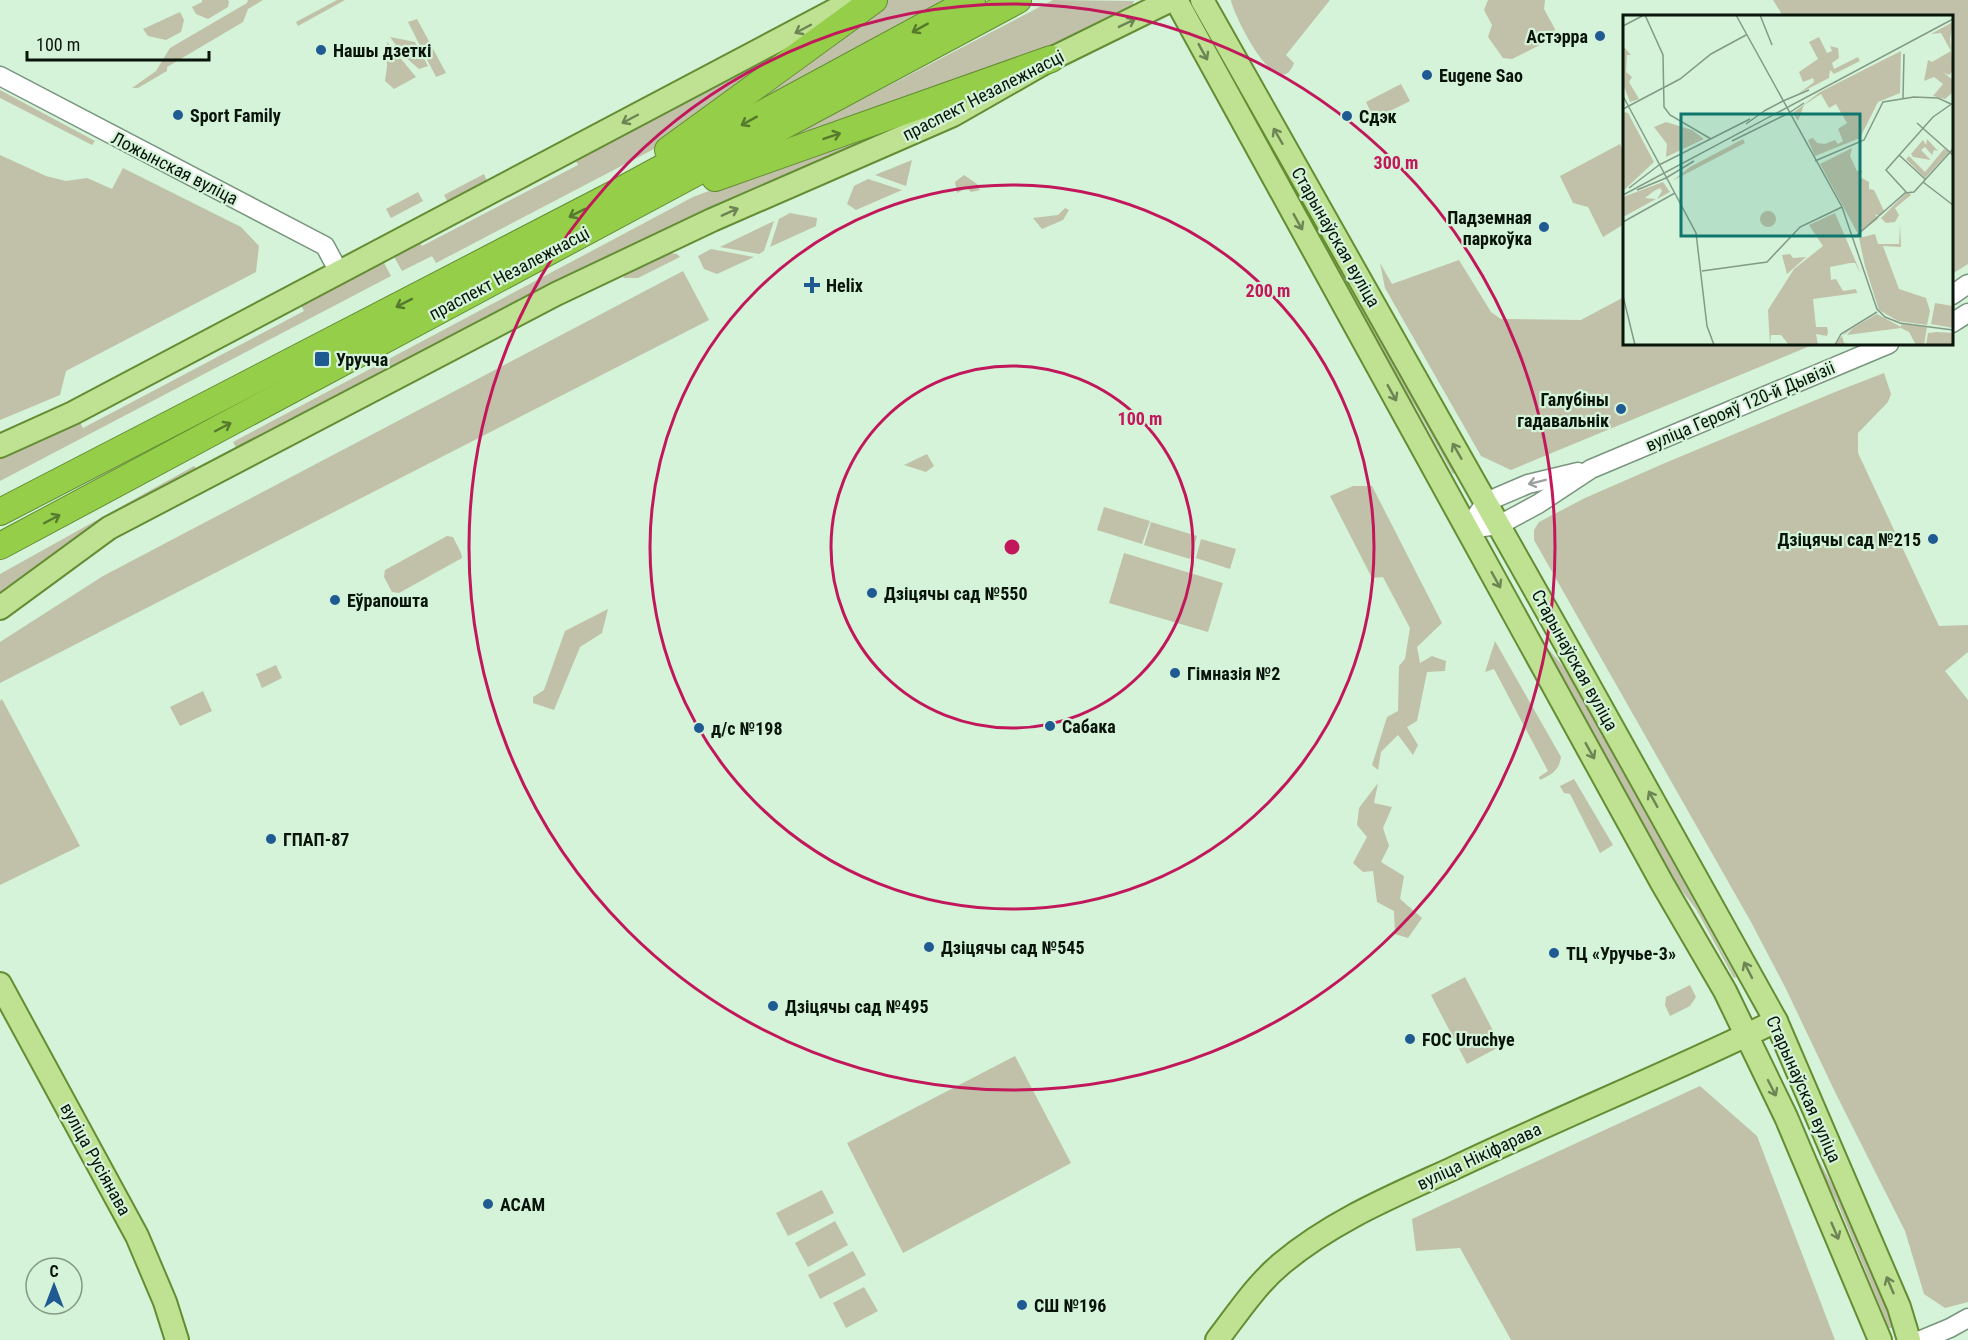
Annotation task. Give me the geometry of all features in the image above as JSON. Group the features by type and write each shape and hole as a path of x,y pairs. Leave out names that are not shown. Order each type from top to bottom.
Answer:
{"highway":[{"path":"616,205 664,153 874,0"},
{"name":"праспект Незалежнасці","path":"0,546 616,205 972,0"},
{"name":"праспект Незалежнасці","path":"0,512 616,205 1018,0"},
{"path":"616,205 758,161 1051,59"}],"main road":[{"path":"0,446 73,413 854,0"},
{"name":"праспект Незалежнасці","path":"0,608 109,528 556,294 712,220 953,115 1051,59 1171,0"},
{"name":"Старынаўская вуліца","path":"1176,0 1657,873 1718,978 1786,1117 1880,1340"},
{"name":"Старынаўская вуліца","path":"1202,0 1776,1021 1899,1307 1910,1340"},
{"name":"вуліца Русіянава","path":"0,984 137,1236 157,1281 177,1340"},
{"name":"вуліца Нікіфарава","path":"1217,1340 1247,1301 1280,1265 1312,1241 1354,1215 1776,1021"}],"street":[{"name":"Ложынская вуліца","path":"0,76 325,246 339,272"},
{"path":"1953,295 1968,284"},
{"path":"1953,322 1968,313"},
{"name":"вуліца Герояў 120-й Дывізіі","path":"1486,502 1528,484 1591,469 1887,345"},
{"name":"вуліца Герояў 120-й Дывізіі","path":"1499,525 1538,504 1591,469"},
{"path":"1467,528 1486,502"},
{"path":"1467,528 1499,525"},
{"path":"1921,1340 1950,1329 1968,1318"}],"green space":[{"path":"202,0 228,0 229,2 228,7 208,19 196,14 192,7"},
{"path":"248,0 263,0 248,9 243,22 167,67 167,71 138,88 132,88 156,71 170,48 247,3"},
{"path":"337,0 345,0 298,26 296,22"},
{"path":"884,0 946,0 704,129"},
{"path":"1053,0 1134,1 1131,9 1062,45 756,155"},
{"path":"1231,0 1330,0 1286,55 1294,63 1287,74 1278,74 1257,53 1239,22"},
{"path":"1488,0 1545,0 1544,9 1555,29 1552,39 1512,59 1503,58 1488,37 1492,25 1484,10"},
{"path":"1773,0 1968,0 1968,264 1953,273 1953,15 1782,15"},
{"path":"852,4 652,150 436,263 432,256 402,271 392,253 417,239 422,246 578,165 574,157"},
{"path":"180,12 184,20 181,32 166,40 148,36 143,29"},
{"path":"417,19 446,73 436,77 408,22"},
{"path":"390,37 415,42 428,66 419,69 403,55"},
{"path":"387,42 416,77 394,89 385,81"},
{"path":"1218,56 1455,472 1453,474 1415,406 1392,374"},
{"path":"993,84 238,451 233,442 693,197"},
{"path":"1401,84 1410,101 1374,119 1366,102"},
{"path":"0,90 95,141 92,145 0,98"},
{"path":"1620,144 1623,151 1623,225 1603,237 1588,207 1573,203 1560,176"},
{"path":"0,155 46,176 66,181 87,178 112,189 123,168 241,227 259,246 256,272 66,371 60,395 0,420"},
{"path":"912,160 906,186 875,175"},
{"path":"484,174 487,181 447,201 444,195"},
{"path":"964,175 977,184 980,190 971,192 967,188 957,193 955,182"},
{"path":"868,179 902,190 856,210 847,204 854,186"},
{"path":"418,192 423,201 391,218 386,209"},
{"path":"1065,208 1069,210 1063,220 1042,229 1033,218 1058,215"},
{"path":"790,213 817,218 816,226 770,247 779,219"},
{"path":"774,221 764,251 759,254 720,247"},
{"path":"711,249 754,257 717,274 704,269 698,256"},
{"path":"667,253 677,254 680,257 638,278 624,278 622,273"},
{"path":"382,259 391,276 0,481 0,456 78,419 83,428 304,311 300,303"},
{"path":"1459,260 1491,312 1501,319 1581,320 1623,298 1623,345 1813,345 1511,470 1481,456 1385,288 1380,263 1392,284"},
{"path":"683,271 709,320 0,683 0,642 103,576"},
{"path":"1884,373 1891,394 1888,402 1858,433 1858,453 1939,626 1968,625 1968,652 1945,671 1968,700 1968,1302 1945,1308 1924,1294 1905,1231 1785,987 1751,922 1534,540 1534,530 1539,522 1585,498"},
{"path":"927,454 934,466 926,472 904,465"},
{"path":"194,466 196,468 103,520 0,602 0,574"},
{"path":"1353,486 1372,486 1442,623 1417,647 1420,663 1432,656 1446,661 1445,671 1427,672 1417,721 1407,727 1418,745 1413,755 1398,735 1381,752 1378,770 1372,765 1387,717 1398,711 1399,666 1405,659 1410,628 1383,577 1372,578 1330,496"},
{"path":"1104,507 1150,521 1142,544 1097,530"},
{"path":"1151,522 1197,536 1190,559 1144,545"},
{"path":"447,536 453,537 462,558 399,593 392,592 384,577 385,570"},
{"path":"1201,539 1236,549 1230,569 1196,558"},
{"path":"1124,553 1223,583 1208,632 1109,603"},
{"path":"1505,574 1546,646 1567,671 1736,977 1734,978 1696,909 1672,878 1503,575"},
{"path":"608,609 602,633 580,647 554,710 533,703 533,697 544,690 565,631"},
{"path":"1495,641 1561,757 1555,771 1540,780 1539,777 1548,771 1494,669 1485,672"},
{"path":"276,665 282,678 262,688 256,674"},
{"path":"203,691 212,711 180,726 170,707"},
{"path":"2,699 80,846 0,885 0,701"},
{"path":"1574,779 1613,845 1600,853 1570,794 1564,793 1560,786"},
{"path":"1378,783 1374,803 1392,807 1383,828 1389,846 1381,862 1404,876 1400,899 1422,918 1408,938 1395,934 1394,911 1377,902 1373,871 1363,872 1353,863 1367,837 1357,825 1359,808"},
{"path":"1465,977 1501,1046 1467,1064 1431,995"},
{"path":"1690,985 1696,997 1690,1006 1670,1016 1665,1005 1666,997"},
{"path":"1015,1056 1071,1163 903,1253 847,1143"},
{"path":"1778,1073 1806,1137 1846,1210 1884,1297 1894,1328 1889,1328 1838,1204 1802,1138 1775,1074"},
{"path":"1700,1086 1757,1136 1835,1340 1511,1340 1460,1248 1416,1251 1412,1219"},
{"path":"822,1190 834,1213 788,1236 776,1213"},
{"path":"835,1221 848,1245 808,1267 795,1243"},
{"path":"853,1251 866,1275 820,1299 808,1275"},
{"path":"864,1287 878,1311 846,1328 833,1303"}],"place":[{"name":"Астэрра","path":"1600,36"},
{"name":"Нашы дзеткі","path":"321,50"},
{"name":"Eugene Sao","path":"1427,75"},
{"name":"Sport Family","path":"178,115"},
{"name":"Сдэк","path":"1347,116"},
{"name":"Падземная паркоўка","path":"1544,227"},
{"name":"Helix","path":"812,285"},
{"name":"Уручча","path":"322,359"},
{"name":"Галубіны гадавальнік","path":"1621,409"},
{"name":"Дзіцячы сад №215","path":"1933,539"},
{"name":"Дзіцячы сад №550","path":"872,593"},
{"name":"Еўрапошта","path":"335,600"},
{"name":"Гімназія №2","path":"1175,673"},
{"name":"Сабака","path":"1050,726"},
{"name":"д/с №198","path":"699,728"},
{"name":"ГПАП-87","path":"271,839"},
{"name":"Дзіцячы сад №545","path":"929,947"},
{"name":"ТЦ «Уручье-3»","path":"1554,953"},
{"name":"Дзіцячы сад №495","path":"773,1006"},
{"name":"FOC Uruchye","path":"1410,1039"},
{"name":"АСАМ","path":"488,1204"},
{"name":"СШ №196","path":"1022,1305"}]}
